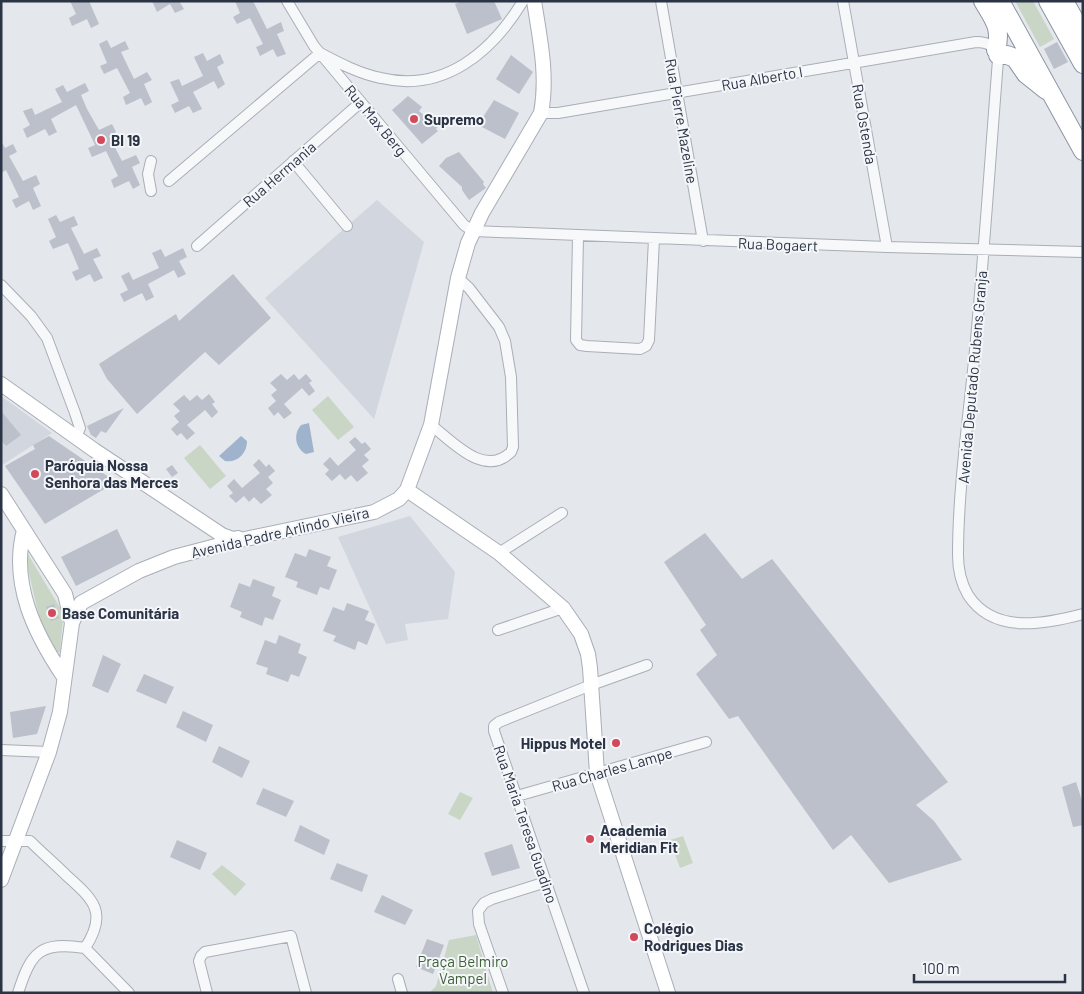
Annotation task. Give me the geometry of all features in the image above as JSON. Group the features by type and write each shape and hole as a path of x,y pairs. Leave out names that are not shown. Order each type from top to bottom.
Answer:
{"highway":[{"path":"983,1 1000,36 992,49 1015,58 1036,83 1052,94"},
{"path":"1000,1 1083,151"},
{"path":"1048,1 1083,64"},
{"path":"1064,1 1083,35"}],"main road":[{"path":"534,1 544,63 544,96 541,113 473,231 458,278 431,425 408,490 499,553 564,608 575,623 588,654 597,773 668,993"},
{"path":"1,384 76,438 222,535 233,539 247,538"},
{"name":"Avenida Padre Arlindo Vieira","path":"81,603 139,571 174,558 207,547 374,512 399,499 408,490"},
{"path":"1,494 65,594 72,623"},
{"path":"24,530 19,565 23,589 37,631 47,652 64,678"},
{"path":"207,547 218,541 222,535"},
{"path":"1,880 49,752 60,712 72,623 81,603 65,594"}],"street":[{"name":"Rua Max Berg","path":"287,1 314,46 464,225 473,231"},
{"path":"169,181 320,53 346,66 381,78 408,81 438,77 463,66 489,45 514,16 523,1"},
{"name":"Rua Pierre Mazeline","path":"661,1 703,241"},
{"name":"Rua Ostenda","path":"843,1 887,247"},
{"name":"Rua Alberto I","path":"541,113 558,113 853,63 992,49"},
{"name":"Avenida Deputado Rubens Granja","path":"992,49 983,250 958,556 960,576 969,595 983,610 1005,622 1053,622 1083,614"},
{"name":"Rua Hermania","path":"197,246 361,102"},
{"path":"151,191 148,174 152,161"},
{"path":"293,161 347,226"},
{"name":"Rua Bogaert","path":"473,231 703,241 1083,252"},
{"path":"578,236 576,340 580,345 587,346 640,349 646,346 649,340 654,239"},
{"path":"431,425 474,458 485,462 497,461 508,456 513,447 511,377 505,341 499,327 469,288 458,278"},
{"path":"1,285 30,316 47,338 80,428 76,438"},
{"path":"499,553 562,513"},
{"path":"498,630 564,608"},
{"name":"Rua Maria Teresa Guadino","path":"584,993 494,731 495,725 591,685 647,665"},
{"name":"Rua Charles Lampe","path":"517,796 706,742"},
{"path":"1,750 49,752"},
{"path":"1,841 30,841 88,895 96,913 96,922 95,933 85,948"},
{"path":"503,993 479,924 478,911 484,903 492,899 546,882"},
{"path":"206,993 199,961 205,952 292,936 306,993"},
{"path":"18,993 26,968 36,954 45,948 57,945 85,948 129,993"},
{"path":"398,979 402,993"}],"shaded area":[{"path":"377,200 424,242 374,419 265,298"},
{"path":"1,396 52,433 2,465 1,464"},
{"path":"410,516 455,572 448,619 405,624 408,640 386,644 338,537"}],"green space":[{"path":"1015,1 1033,1 1054,39 1040,47"},
{"path":"328,396 354,427 338,440 312,410"},
{"path":"200,445 226,476 210,489 184,458"},
{"path":"26,551 62,611 60,651 58,653 56,653 41,625 24,552"},
{"path":"460,792 473,798 460,820 448,814"},
{"path":"683,836 693,863 680,868 670,840"},
{"path":"222,865 246,884 235,896 212,874"},
{"name":"Praça Belmiro Vampel","path":"476,935 493,993 429,993 436,986 449,940"}],"water":[{"path":"309,423 314,452 306,454 297,445 296,437 301,425"},
{"path":"241,436 247,441 247,446 240,457 234,461 225,461 219,456"}],"building":[{"path":"70,1 89,1 99,24 91,28 87,19 72,26 69,18 76,14"},
{"path":"152,1 179,1 184,9 175,13 170,4 157,12"},
{"path":"235,1 253,1 267,29 281,22 284,31 277,34 286,54 277,57 273,49 260,56 256,47 263,44 250,18 237,24 233,17 240,13"},
{"path":"462,1 494,1 502,19 467,34 455,4"},
{"path":"107,40 111,48 125,41 129,49 121,52 134,79 147,72 152,80 144,84 152,102 145,106 141,98 126,105 123,97 130,93 117,68 104,74 100,66 107,63 99,44"},
{"path":"1057,42 1068,62 1054,69 1044,49"},
{"path":"203,53 207,61 220,54 224,63 217,67 225,84 218,89 214,81 193,92 202,109 193,113 189,106 175,113 171,105 179,101 170,82 179,79 182,86 203,76 194,57"},
{"path":"511,55 533,72 519,94 496,79"},
{"path":"85,83 89,91 81,95 99,130 112,124 116,132 109,136 122,161 136,155 140,163 132,167 140,185 133,189 129,181 114,188 111,180 118,176 106,151 92,157 88,148 95,145 76,105 51,119 57,132 49,136 45,129 27,138 23,129 30,125 23,111 32,108 35,115 62,102 55,89 63,85 67,92"},
{"name":"Supremo","path":"408,96 422,107 419,111 429,120 433,117 439,125 436,129 438,131 422,144 392,110"},
{"path":"494,100 519,113 505,139 478,125"},
{"path":"1,141 5,148 13,144 17,152 9,156 23,181 36,175 40,184 33,188 41,206 33,210 29,201 16,208 12,200 19,197 6,170 1,173"},
{"name":"Supremo","path":"459,152 484,182 483,184 486,188 469,200 462,187 439,166 446,158"},
{"path":"56,215 60,222 74,216 78,225 71,228 84,254 97,248 101,256 93,259 103,278 94,282 90,274 76,281 72,272 79,269 68,243 53,249 49,241 56,237 48,219"},
{"path":"183,248 187,257 179,261 186,274 178,278 174,270 148,284 154,297 146,301 142,293 124,302 120,294 128,290 121,276 129,272 133,280 159,268 152,253 161,249 165,257"},
{"path":"233,274 271,318 219,365 205,352 137,414 107,379 99,364 176,314 179,321"},
{"path":"281,374 287,380 294,374 299,380 306,374 312,381 309,383 315,391 309,396 302,388 284,404 292,413 284,419 278,412 274,416 268,408 276,401 271,395 277,390 270,383"},
{"path":"209,394 215,402 212,404 218,412 212,418 205,410 187,425 195,433 187,440 181,433 177,436 171,429 179,422 174,416 180,411 173,404 184,395 190,401 197,395 202,400"},
{"path":"124,408 106,433 101,431 96,438 91,435 87,426"},
{"path":"1,411 21,435 6,446 1,440"},
{"name":"Paróquia Nossa Senhora das Merces","path":"49,436 116,482 45,524 5,466 35,449 33,445"},
{"path":"355,437 362,444 365,442 371,449 364,455 369,460 362,466 368,473 357,482 351,475 345,480 340,474 332,481 325,474 329,470 323,464 330,457 338,466 356,450 349,442"},
{"path":"259,459 266,467 269,464 275,471 268,477 273,483 266,489 272,495 261,504 254,497 249,502 244,496 236,503 229,496 233,493 227,486 234,479 242,488 260,473 253,465"},
{"path":"172,465 178,473 172,477 166,469"},
{"path":"117,529 131,558 76,586 61,557"},
{"path":"705,533 742,579 772,559 948,782 916,805 934,821 962,860 889,883 851,835 833,850 738,716 729,719 696,674 717,655 700,630 706,625 664,562"},
{"path":"309,549 331,557 327,566 337,570 329,590 320,587 317,595 296,587 298,582 285,577 295,553 306,557"},
{"path":"253,579 275,587 272,596 281,600 273,620 265,617 262,626 240,617 242,612 230,607 239,583 250,587"},
{"path":"347,603 369,611 365,620 375,624 367,645 358,641 355,650 333,641 336,636 323,631 333,607 344,611"},
{"name":"Base Comunitária","path":"54,604 59,618 51,621 46,607"},
{"path":"279,635 301,644 298,653 307,657 299,677 291,674 288,682 266,674 268,668 256,664 265,640 276,644"},
{"path":"103,655 121,664 108,693 92,686"},
{"path":"144,674 174,687 166,704 136,691"},
{"path":"46,706 37,734 13,738 10,712"},
{"path":"183,711 213,725 206,742 176,727"},
{"path":"219,746 250,761 242,778 212,762"},
{"path":"1076,782 1083,804 1083,825 1073,827 1062,787"},
{"path":"263,788 294,801 286,817 256,804"},
{"path":"300,825 330,840 324,855 294,841"},
{"path":"177,840 207,853 200,870 170,857"},
{"path":"512,844 520,868 492,876 484,853"},
{"path":"337,863 368,875 362,892 330,879"},
{"path":"382,895 413,910 405,925 374,912"},
{"path":"427,939 444,945 433,974 416,967"}],"place":[{"name":"Supremo","path":"414,119"},
{"name":"Bl 19","path":"101,140"},
{"name":"Paróquia Nossa Senhora das Merces","path":"35,474"},
{"name":"Base Comunitária","path":"52,613"},
{"name":"Hippus Motel","path":"616,743"},
{"name":"Academia Meridian Fit","path":"590,839"},
{"name":"Colégio Rodrigues Dias","path":"634,937"}]}
